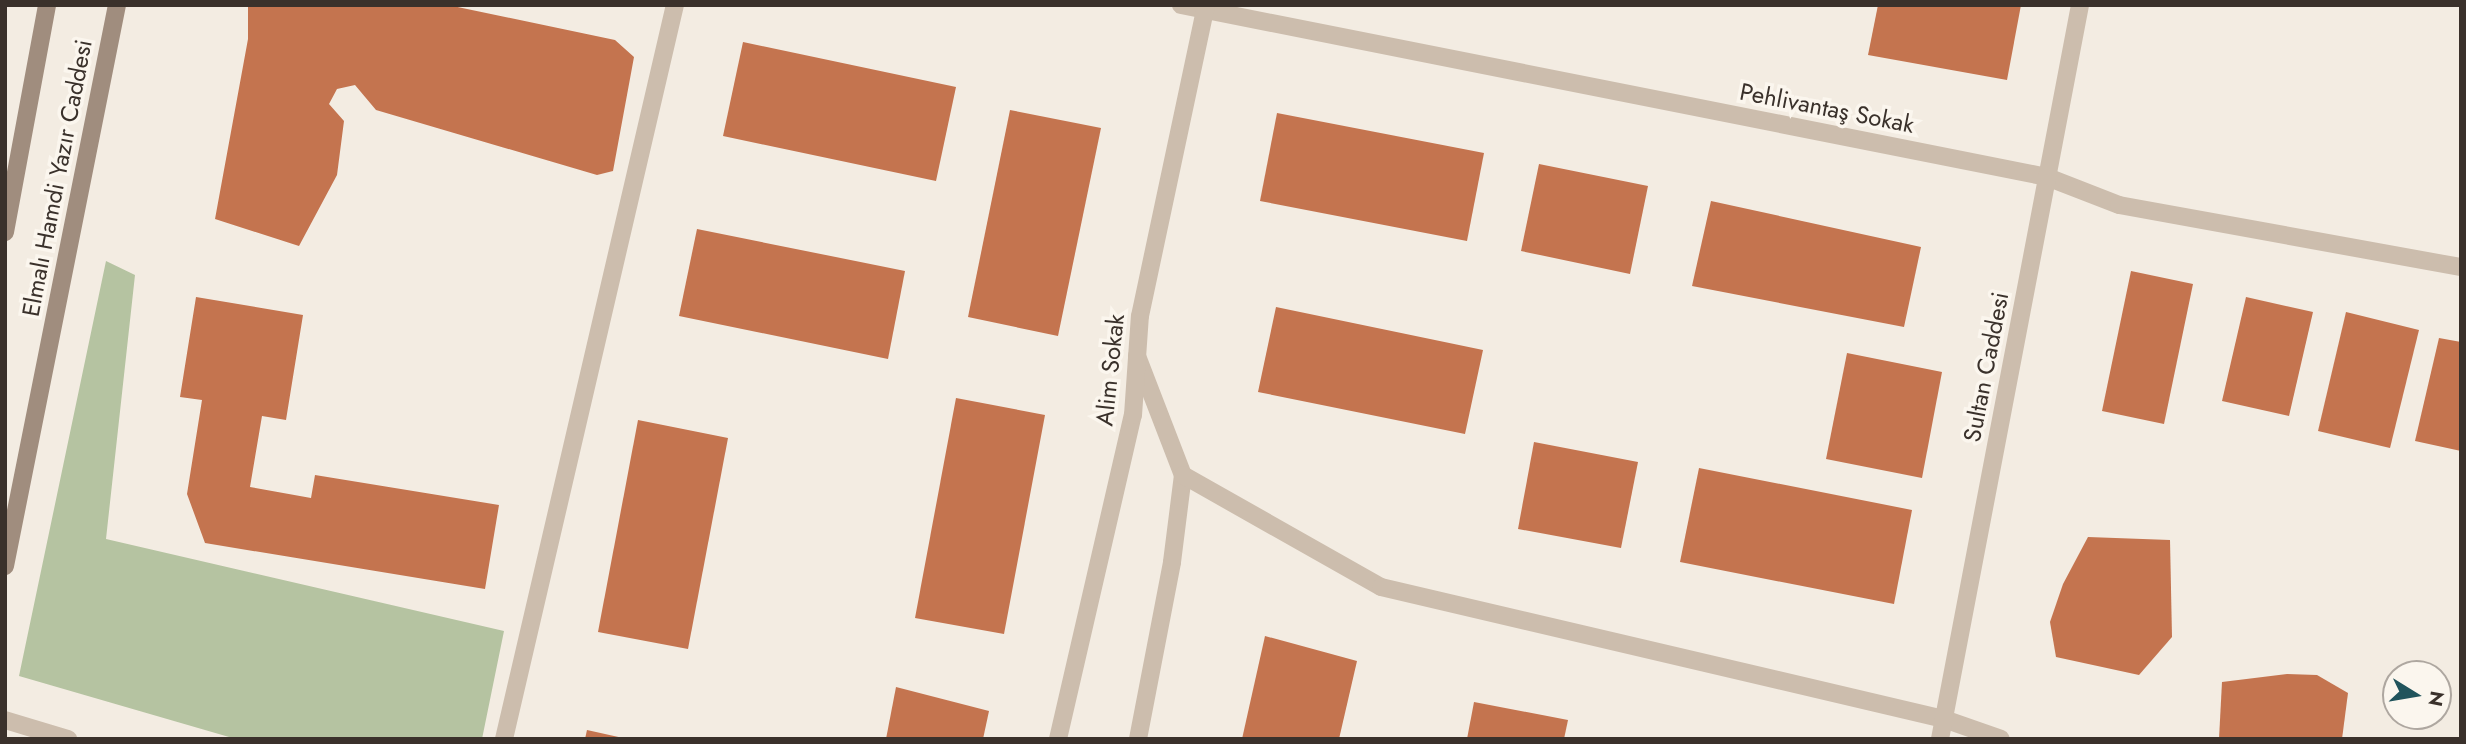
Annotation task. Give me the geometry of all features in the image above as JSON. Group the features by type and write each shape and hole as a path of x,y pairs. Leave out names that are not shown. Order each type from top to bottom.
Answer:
{"main road":[{"name":"Elmalı Hamdi Yazır Caddesi","path":"5,232 47,5"},
{"name":"Elmalı Hamdi Yazır Caddesi","path":"5,566 117,5"}],"street":[{"path":"504,739 676,5"},
{"name":"Pehlivantaş Sokak","path":"1181,5 2047,177 2119,205 2461,267"},
{"name":"Sultan Caddesi","path":"1940,739 2080,5"},
{"name":"Alim Sokak","path":"1058,739 1133,415 1140,316 1206,8"},
{"path":"1137,356 1184,475 1172,562 1138,739"},
{"path":"1184,475 1381,587 1944,719 2001,739"},
{"path":"5,720 68,739"}],"green space":[{"path":"106,261 135,275 106,539 504,631 482,739 236,739 19,676"}],"building":[{"path":"248,5 448,5 615,40 634,57 613,171 597,175 376,110 355,85 337,89 329,104 344,121 337,175 299,246 215,219 248,39"},
{"path":"1878,5 2021,5 2007,80 1868,55"},
{"path":"743,42 956,87 936,181 723,136"},
{"path":"1010,110 1101,128 1058,336 968,317"},
{"path":"1277,113 1484,153 1467,241 1260,201"},
{"path":"1539,164 1648,186 1630,274 1521,251"},
{"path":"1711,201 1921,247 1904,327 1692,286"},
{"path":"697,229 905,271 888,359 679,316"},
{"path":"2131,271 2193,284 2164,424 2102,411"},
{"path":"196,297 303,315 286,420 262,416 250,487 311,498 315,475 499,505 485,589 205,543 187,494 202,400 180,397"},
{"path":"2246,297 2313,312 2289,416 2222,401"},
{"path":"1276,307 1483,350 1465,434 1258,392"},
{"path":"2346,312 2419,330 2390,448 2318,431"},
{"path":"2439,338 2461,342 2461,451 2415,441"},
{"path":"1847,353 1942,372 1922,478 1826,459"},
{"path":"956,398 1045,415 1004,634 915,618"},
{"path":"638,420 728,438 688,649 598,632"},
{"path":"1534,442 1638,462 1621,548 1518,529"},
{"path":"1699,468 1912,510 1894,604 1680,562"},
{"path":"2088,537 2170,540 2172,637 2139,675 2056,657 2050,622 2063,584"},
{"path":"1265,636 1357,661 1339,739 1242,739"},
{"path":"2287,674 2317,675 2348,693 2342,739 2219,739 2222,682"},
{"path":"896,687 989,711 983,739 886,739"},
{"path":"1474,702 1568,720 1564,739 1467,739"},
{"path":"587,730 623,738 623,739 585,739"}]}
